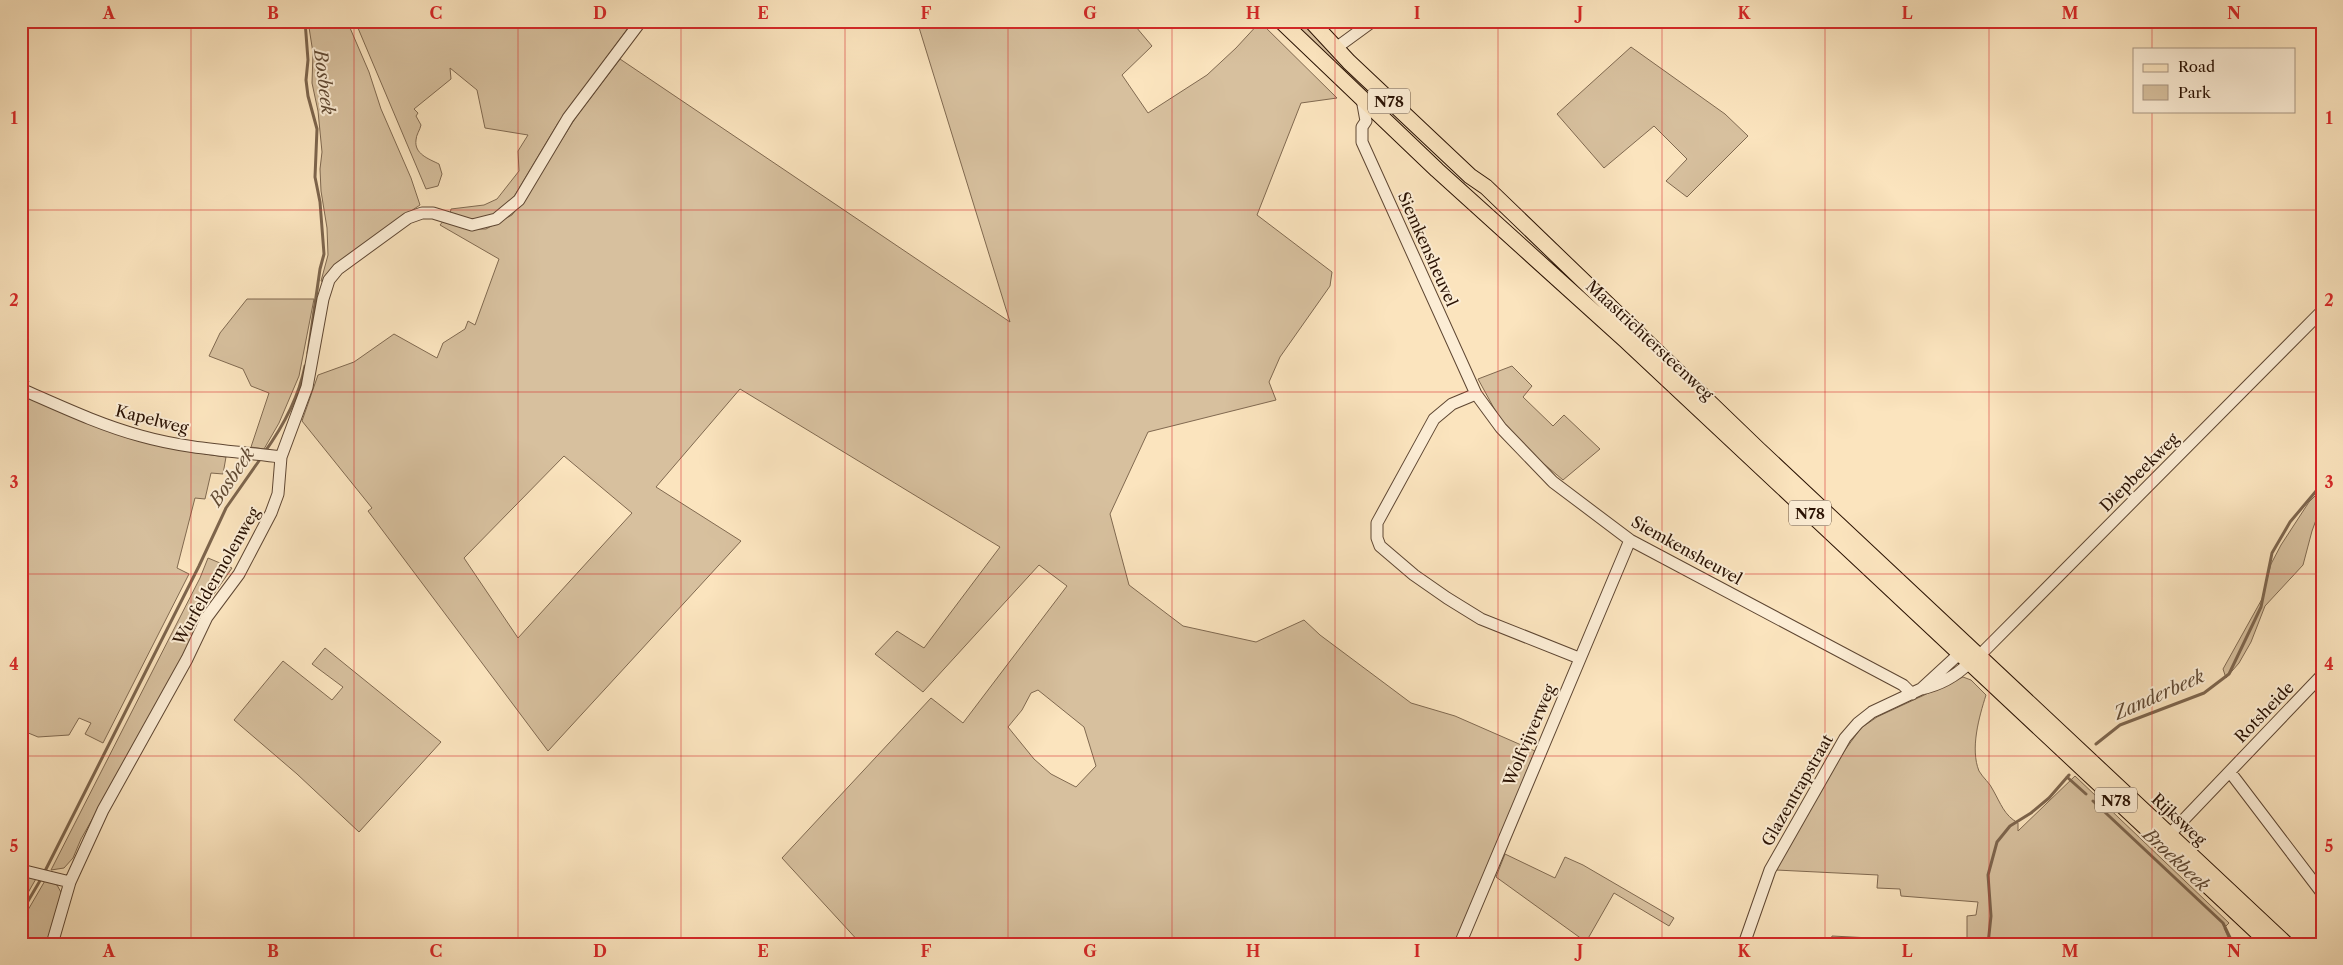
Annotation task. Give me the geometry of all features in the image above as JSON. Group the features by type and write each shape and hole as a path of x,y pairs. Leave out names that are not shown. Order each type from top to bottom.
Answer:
{"main road":[{"name":"Maastrichtersteenweg","path":"1281,21 1516,242 1999,683"},
{"name":"Maastrichtersteenweg","path":"1311,21 1385,97 1536,234 1969,657"},
{"path":"1516,242 1528,245 1534,240 1536,234"},
{"name":"Rijksweg","path":"1999,683 2170,834 2286,944"},
{"name":"Rijksweg","path":"1999,683 2270,944"}],"street":[{"name":"Wurfeldermolenweg","path":"52,944 70,882 103,810 187,659 207,616 239,574 271,513 278,494 281,457 307,387 322,299 329,280 338,269 408,218 422,213 433,213 472,225 496,219 519,200 568,118 641,21"},
{"path":"1336,48 1373,21"},
{"name":"Siemkensheuvel","path":"1362,99 1366,121 1362,127 1362,142 1476,394 1500,428 1553,482 1630,540 1916,691"},
{"path":"1366,121 1383,118"},
{"name":"Diepbeekweg","path":"1969,657 2322,311"},
{"name":"Kapelweg","path":"21,389 99,422 142,436 205,448 281,457"},
{"path":"1476,394 1452,404 1434,419 1377,523 1377,538 1380,546 1414,575 1481,619 1579,658"},
{"name":"Wolfvijverweg","path":"1460,944 1630,540"},
{"name":"Glazentrapstraat","path":"1744,944 1770,870 1845,738 1858,723 1872,712 1916,691 1969,657"},
{"name":"Rotsheide","path":"2170,834 2322,675"},
{"path":"2230,772 2322,893"},
{"path":"21,870 70,882"}],"green space":[{"path":"308,21 347,21 369,72 381,109 411,178 420,205 399,219 324,282 321,281 328,255 327,228 321,191 320,169 322,152 318,111 312,83 313,53"},
{"path":"355,21 617,21 631,24 558,123 512,200 492,216 475,220 450,214 451,209 484,205 497,199 519,171 518,151 528,135 485,128 477,90 450,68 451,79 414,109 418,113 416,116 421,125 416,138 417,149 427,158 439,164 442,174 438,186 426,189"},
{"path":"917,21 1131,21 1152,46 1122,75 1148,113 1207,75 1260,22 1337,98 1301,103 1257,215 1332,272 1330,286 1280,357 1269,382 1276,400 1148,432 1110,514 1129,585 1183,626 1256,642 1304,620 1320,635 1411,703 1455,716 1535,751 1456,944 861,944 782,858 931,698 963,723 1067,586 1039,565 923,692 875,654 897,631 924,648 1000,547 740,389 656,487 741,541 548,751 368,511 372,508 302,421 318,375 354,362 394,334 437,358 443,343 465,329 468,321 475,325 499,259 440,225 444,220 470,229 486,229 512,215 527,195 576,117 620,59 1010,322","holes":["564,456 632,513 518,638 464,558","1038,690 1084,727 1096,766 1076,787 1051,774 1034,759 1008,727 1022,710 1031,693"]},
{"path":"1285,21 1303,21 1371,91 1368,94"},
{"path":"1631,47 1725,114 1748,136 1687,197 1666,181 1687,159 1654,126 1604,168 1557,114"},
{"path":"247,299 314,299 299,376 279,423 264,449 251,447 269,393 251,386 243,369 209,356 220,333"},
{"path":"1512,366 1532,386 1523,397 1553,426 1564,415 1600,449 1563,480 1525,448 1501,421 1478,379"},
{"path":"21,378 29,381 24,394 205,454 226,457 223,474 211,473 205,499 195,498 177,568 189,574 103,743 85,734 91,723 79,718 69,735 38,737 21,730"},
{"path":"2322,489 2322,516 2316,520 2303,565 2265,606 2251,642 2239,663 2226,678 2223,669 2262,599 2271,564 2309,502"},
{"path":"208,558 232,568 207,604 173,677 81,839 73,858 64,868 51,870 200,578"},
{"path":"325,648 441,742 359,832 297,774 234,720 283,661 332,700 343,687 312,664"},
{"path":"1963,677 1971,680 1986,695 1978,723 1975,743 1976,762 1979,771 1992,787 2006,813 2018,823 2018,831 2075,776 2229,923 2224,928 2231,944 1830,944 1832,936 1967,943 1967,916 1976,915 1978,902 1901,896 1900,889 1877,888 1878,875 1776,870 1814,800 1861,728 1877,717"},
{"path":"1505,854 1555,878 1565,857 1583,865 1674,918 1669,926 1614,893 1586,942 1496,877"},
{"path":"21,873 37,877 21,905"},
{"path":"46,879 57,885 62,894 49,944 21,944 21,922"}],"waterway":[{"name":"Bosbeek","path":"305,21 308,60 306,80 308,96 317,129 315,177 320,202 324,254 320,269 308,353"},
{"name":"Bosbeek","path":"264,453 289,411 299,389 305,366"},
{"name":"Bosbeek","path":"44,873 199,566 226,508 261,458"},
{"name":"Zanderbeek","path":"2096,744 2120,725 2204,693 2229,674 2261,607 2272,553 2290,522 2322,484"},
{"name":"Zanderbeek","path":"1988,944 1991,916 1988,875 1997,842 2010,826 2031,813 2049,798 2069,775"},
{"name":"Broekbeek","path":"2067,777 2086,794"},
{"name":"Broekbeek","path":"2093,801 2223,923 2233,944"},
{"name":"Bosbeek","path":"21,913 41,879"}]}
